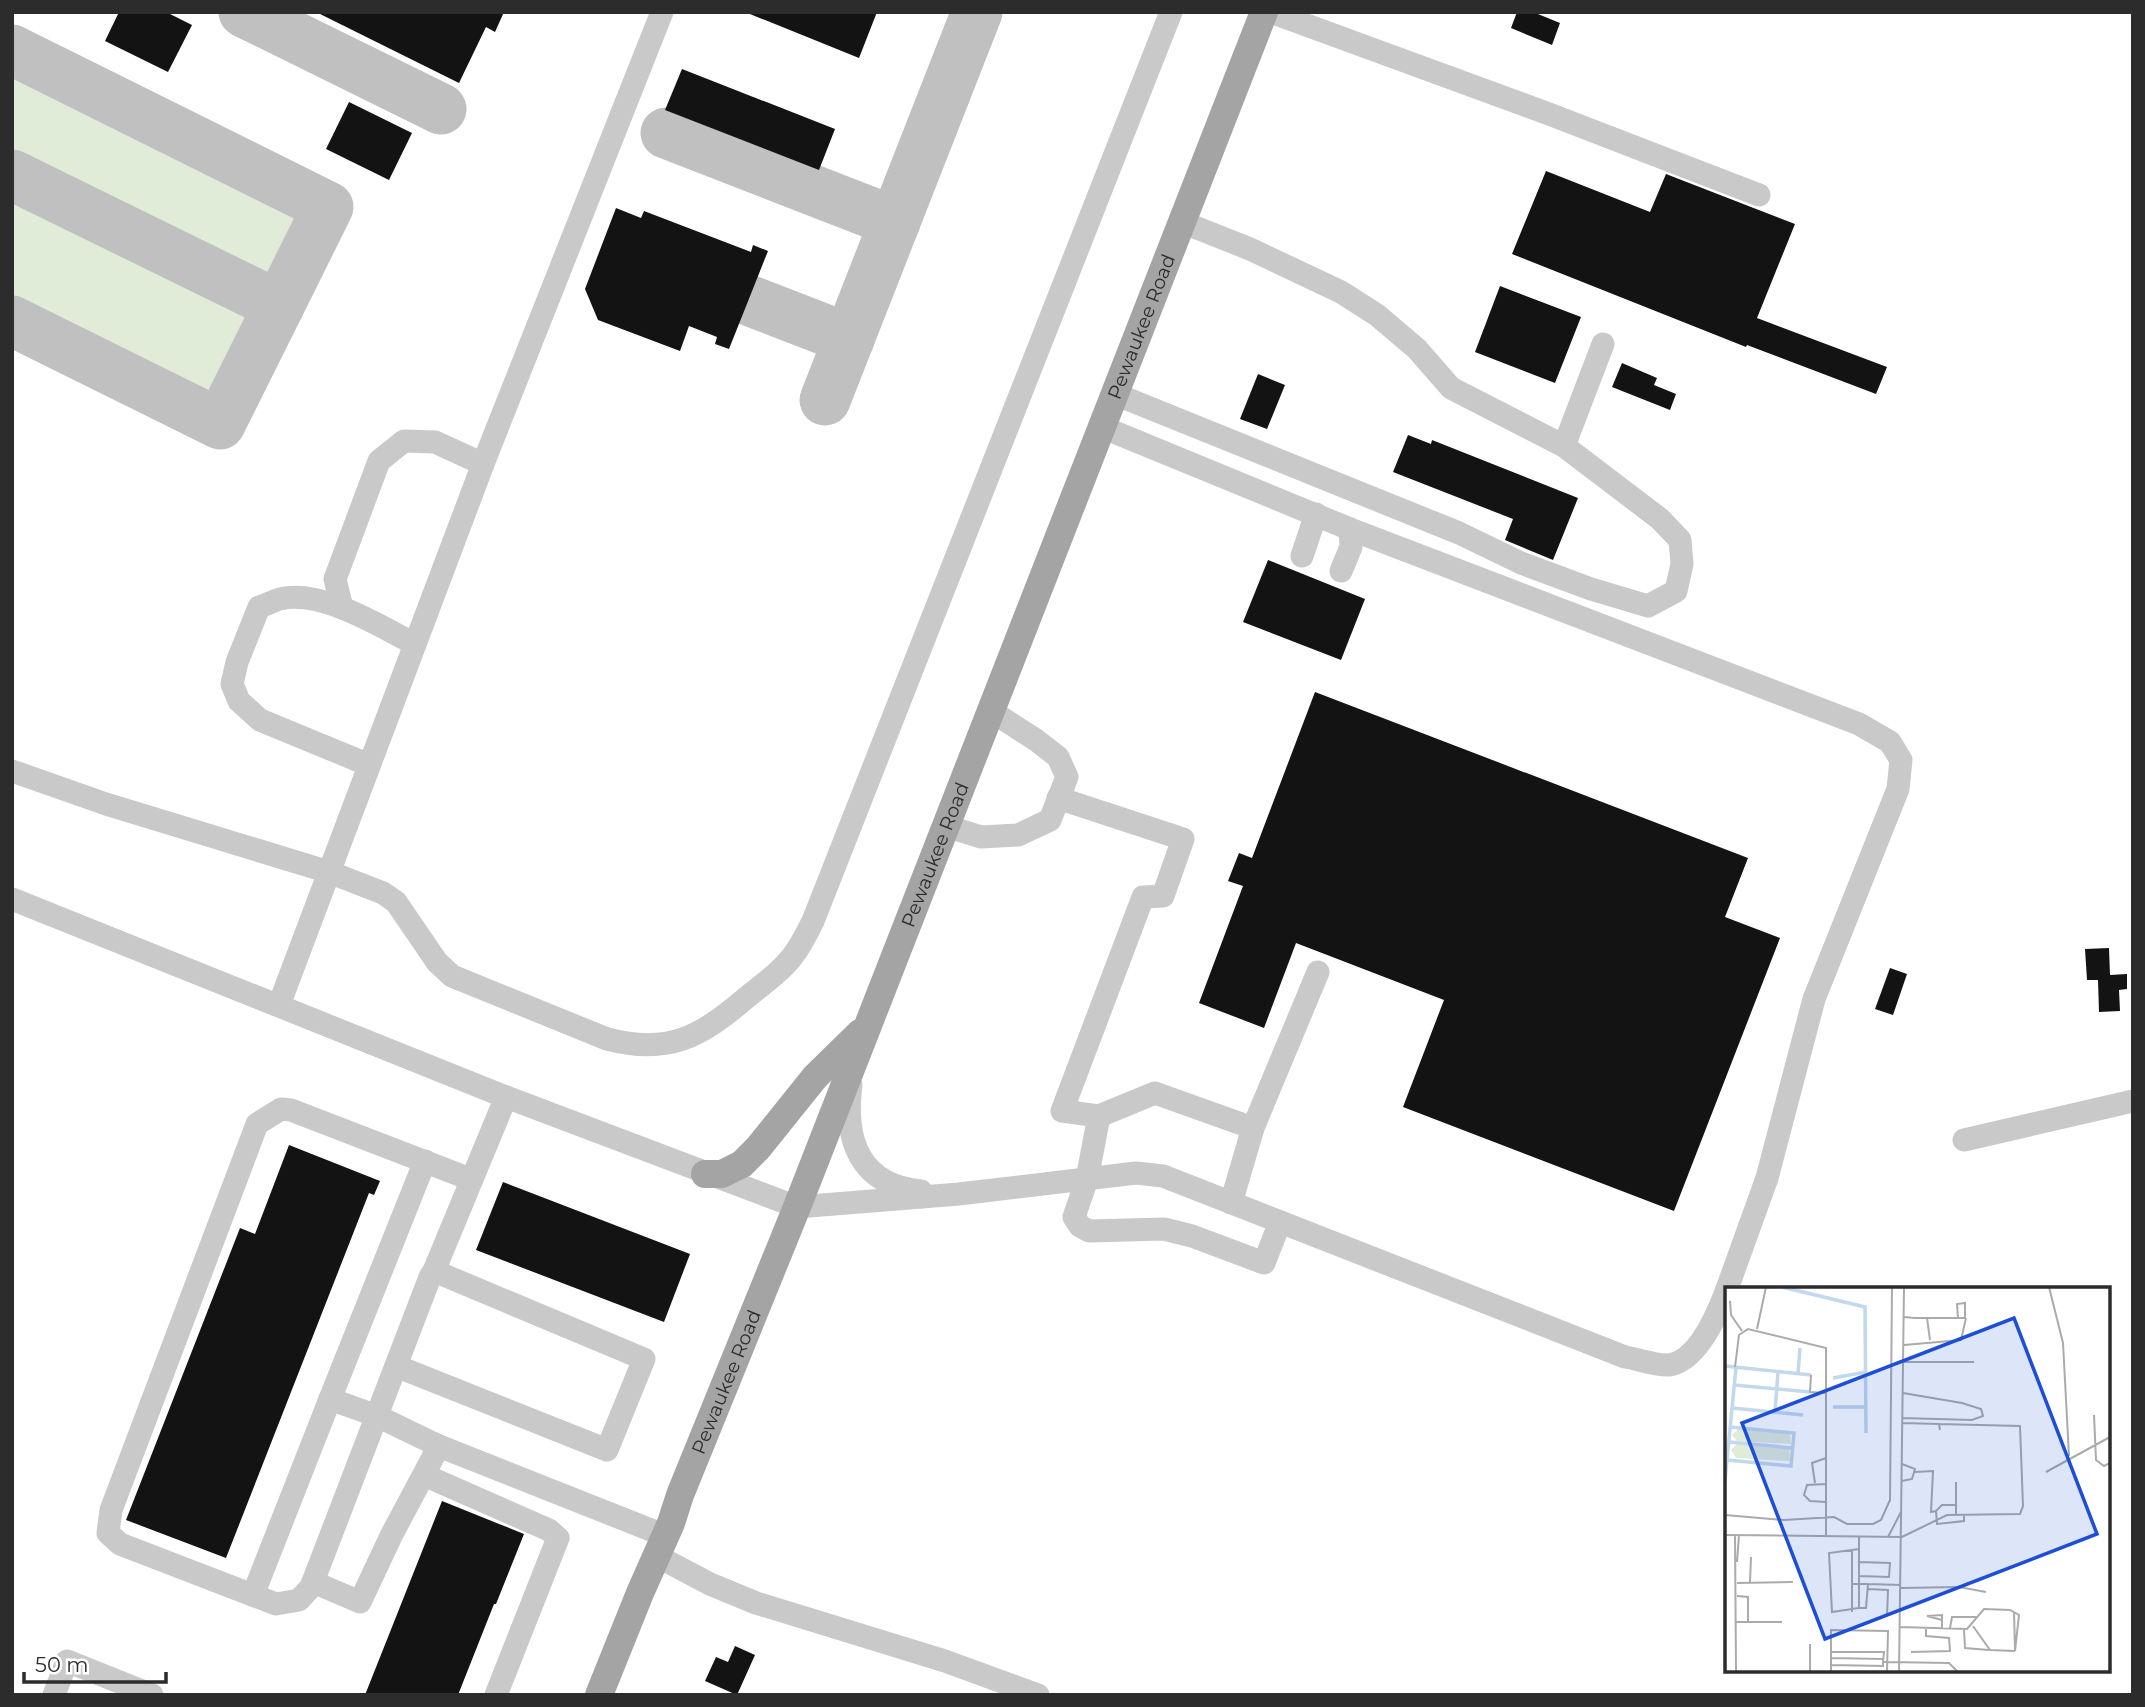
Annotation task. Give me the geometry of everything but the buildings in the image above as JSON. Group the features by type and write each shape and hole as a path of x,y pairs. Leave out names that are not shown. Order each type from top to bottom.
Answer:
{"main road":[{"name":"Pewaukee Road","path":"599,1695 797,1207 1264,12"},
{"path":"705,1174 722,1174 741,1164 758,1148 815,1077 863,1038"}],"street":[{"path":"12,771 106,804 329,872 383,893 396,902 437,962 452,976 607,1039 631,1045 674,1042 697,1034 767,981 796,952 813,921 1171,12"},
{"path":"1271,12 1549,114 1759,195"},
{"path":"279,1005 654,15"},
{"path":"1115,394 1459,533 1521,563 1591,589 1648,606 1676,591 1682,564 1679,540 1660,519 1564,446 1451,388 1417,349 1377,315 1341,292 1250,249 1182,222"},
{"path":"1564,446 1603,344"},
{"path":"1102,427 1350,529 1859,724 1890,742 1901,760 1898,789 1814,999 1767,1178 1728,1287"},
{"path":"342,607 335,579 379,461 404,441 435,442 483,464"},
{"path":"1302,555 1316,514"},
{"path":"1341,571 1351,547 1350,529"},
{"path":"369,765 260,720 239,701 232,684 237,662 259,607 282,599 306,599 342,607 415,645"},
{"path":"946,825 981,836 1018,835 1049,820 1067,777 1058,757 991,711"},
{"path":"1058,798 1183,839 1163,896 1143,897 1062,1111 1099,1116 1155,1093 1253,1128"},
{"path":"12,899 506,1097 797,1207 959,1194 1136,1173 1163,1176 1625,1357 1669,1365 1688,1356 1716,1318 1725,1294"},
{"path":"1231,1203 1253,1128 1318,972"},
{"path":"863,1038 848,1111 852,1140 862,1161 882,1180 903,1189 959,1194"},
{"path":"470,1179 291,1110 281,1109 257,1124 111,1510 108,1533 120,1544 276,1604 299,1600 313,1582 430,1277 506,1097"},
{"path":"1964,1140 2133,1101"},
{"path":"1099,1116 1087,1179 1074,1217 1080,1226 1089,1231 1164,1229 1192,1236 1264,1263 1280,1222"},
{"path":"253,1595 425,1161"},
{"path":"396,1366 607,1450 644,1359 434,1271"},
{"path":"330,1399 377,1416 661,1546 710,1584 757,1603 945,1661 1038,1695"},
{"path":"313,1582 360,1602 392,1534 439,1446"},
{"path":"424,1475 549,1530 558,1538 496,1695"},
{"path":"54,1695 67,1661 152,1695"}],"green space":[{"path":"12,63 300,203 307,217 306,225 283,273 273,283 256,283 12,163"},
{"path":"12,188 250,304 255,324 253,336 226,389 214,396 200,395 12,303"}],"taxiway":[{"path":"244,12 441,109"},
{"path":"825,400 977,12"},
{"path":"12,50 328,207 220,424 12,321"},
{"path":"666,133 895,222"},
{"path":"12,175 279,306"},
{"path":"748,300 849,339"}]}
